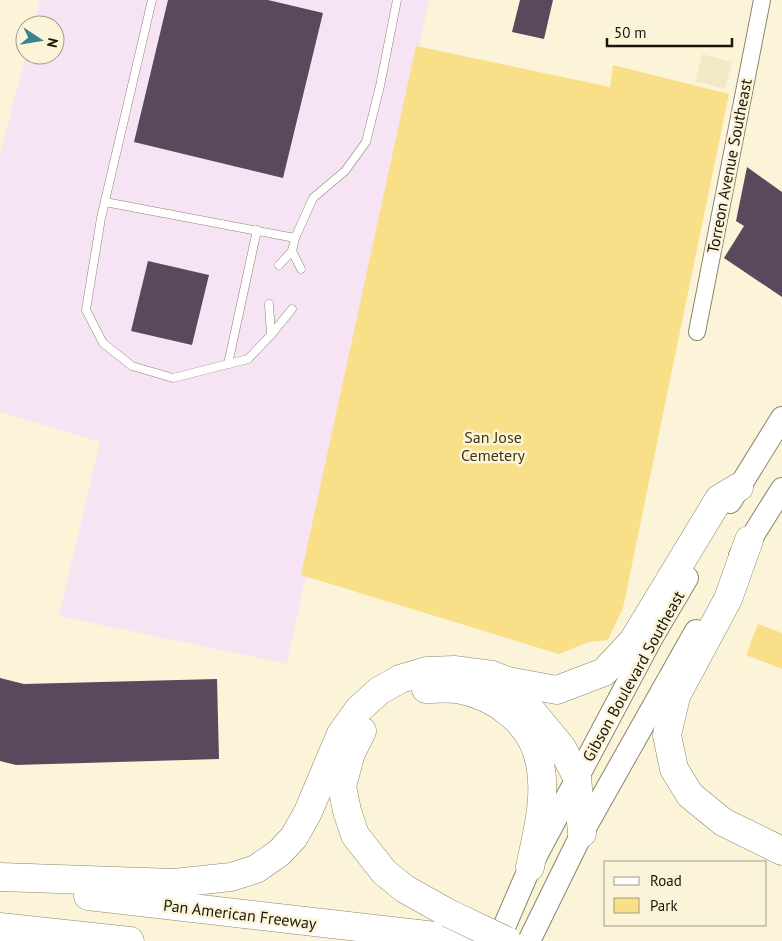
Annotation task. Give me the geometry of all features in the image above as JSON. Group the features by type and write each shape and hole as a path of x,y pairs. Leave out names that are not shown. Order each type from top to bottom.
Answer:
{"highway":[{"path":"0,877 174,883 231,877 256,869 279,853 294,837 308,812 341,734 359,708 380,691 400,679 427,671 454,670 492,674 507,681 557,690 604,672 633,640 718,499 740,487"},
{"path":"749,540 728,599 676,696 667,735 674,769 690,794 723,822 782,851"},
{"path":"507,681 562,748 577,778 582,834"},
{"path":"507,941 442,925 405,889 384,872 355,835 347,811 342,786 351,753 362,731 380,710 401,697 426,689 455,689 480,695 500,705 518,720 532,738 540,764 542,790 540,822 530,867"},
{"name":"Pan American Freeway","path":"0,886 442,925 479,941"},
{"path":"0,927 130,941"}],"main road":[{"name":"Gibson Boulevard Southeast","path":"498,941 530,867 651,639 740,487 773,440 782,418"},
{"name":"Gibson Boulevard Southeast","path":"528,941 582,834 675,668 749,540 782,489"}],"street":[{"name":"Torreon Avenue Southeast","path":"697,332 762,0"}],"lane":[{"path":"152,0 105,202 86,310 103,343 132,366 173,378 248,358 271,335 292,309"},
{"path":"279,265 292,251 295,238 313,198 345,171 366,142 380,86 397,0"},
{"path":"105,202 295,238"},
{"path":"228,364 257,230"},
{"path":"292,251 300,269"},
{"path":"269,304 271,335"}],"shaded area":[{"path":"40,0 429,0 287,664 59,616 100,442 0,412 0,154 23,65 65,65 65,15 36,15"},
{"path":"702,54 732,62 725,89 695,81"}],"green space":[{"name":"San Jose Cemetery","path":"416,46 610,87 613,65 729,94 623,608 608,640 589,642 559,654 301,575"},
{"path":"758,624 782,633 782,669 746,655"}],"building":[{"path":"168,0 268,0 323,13 283,178 134,142"},
{"path":"520,0 553,0 544,39 512,32"},
{"path":"747,167 782,192 782,297 724,258 744,226 736,221"},
{"path":"148,261 209,275 192,345 131,331"},
{"path":"0,678 24,684 217,679 219,759 16,765 0,761"}]}
